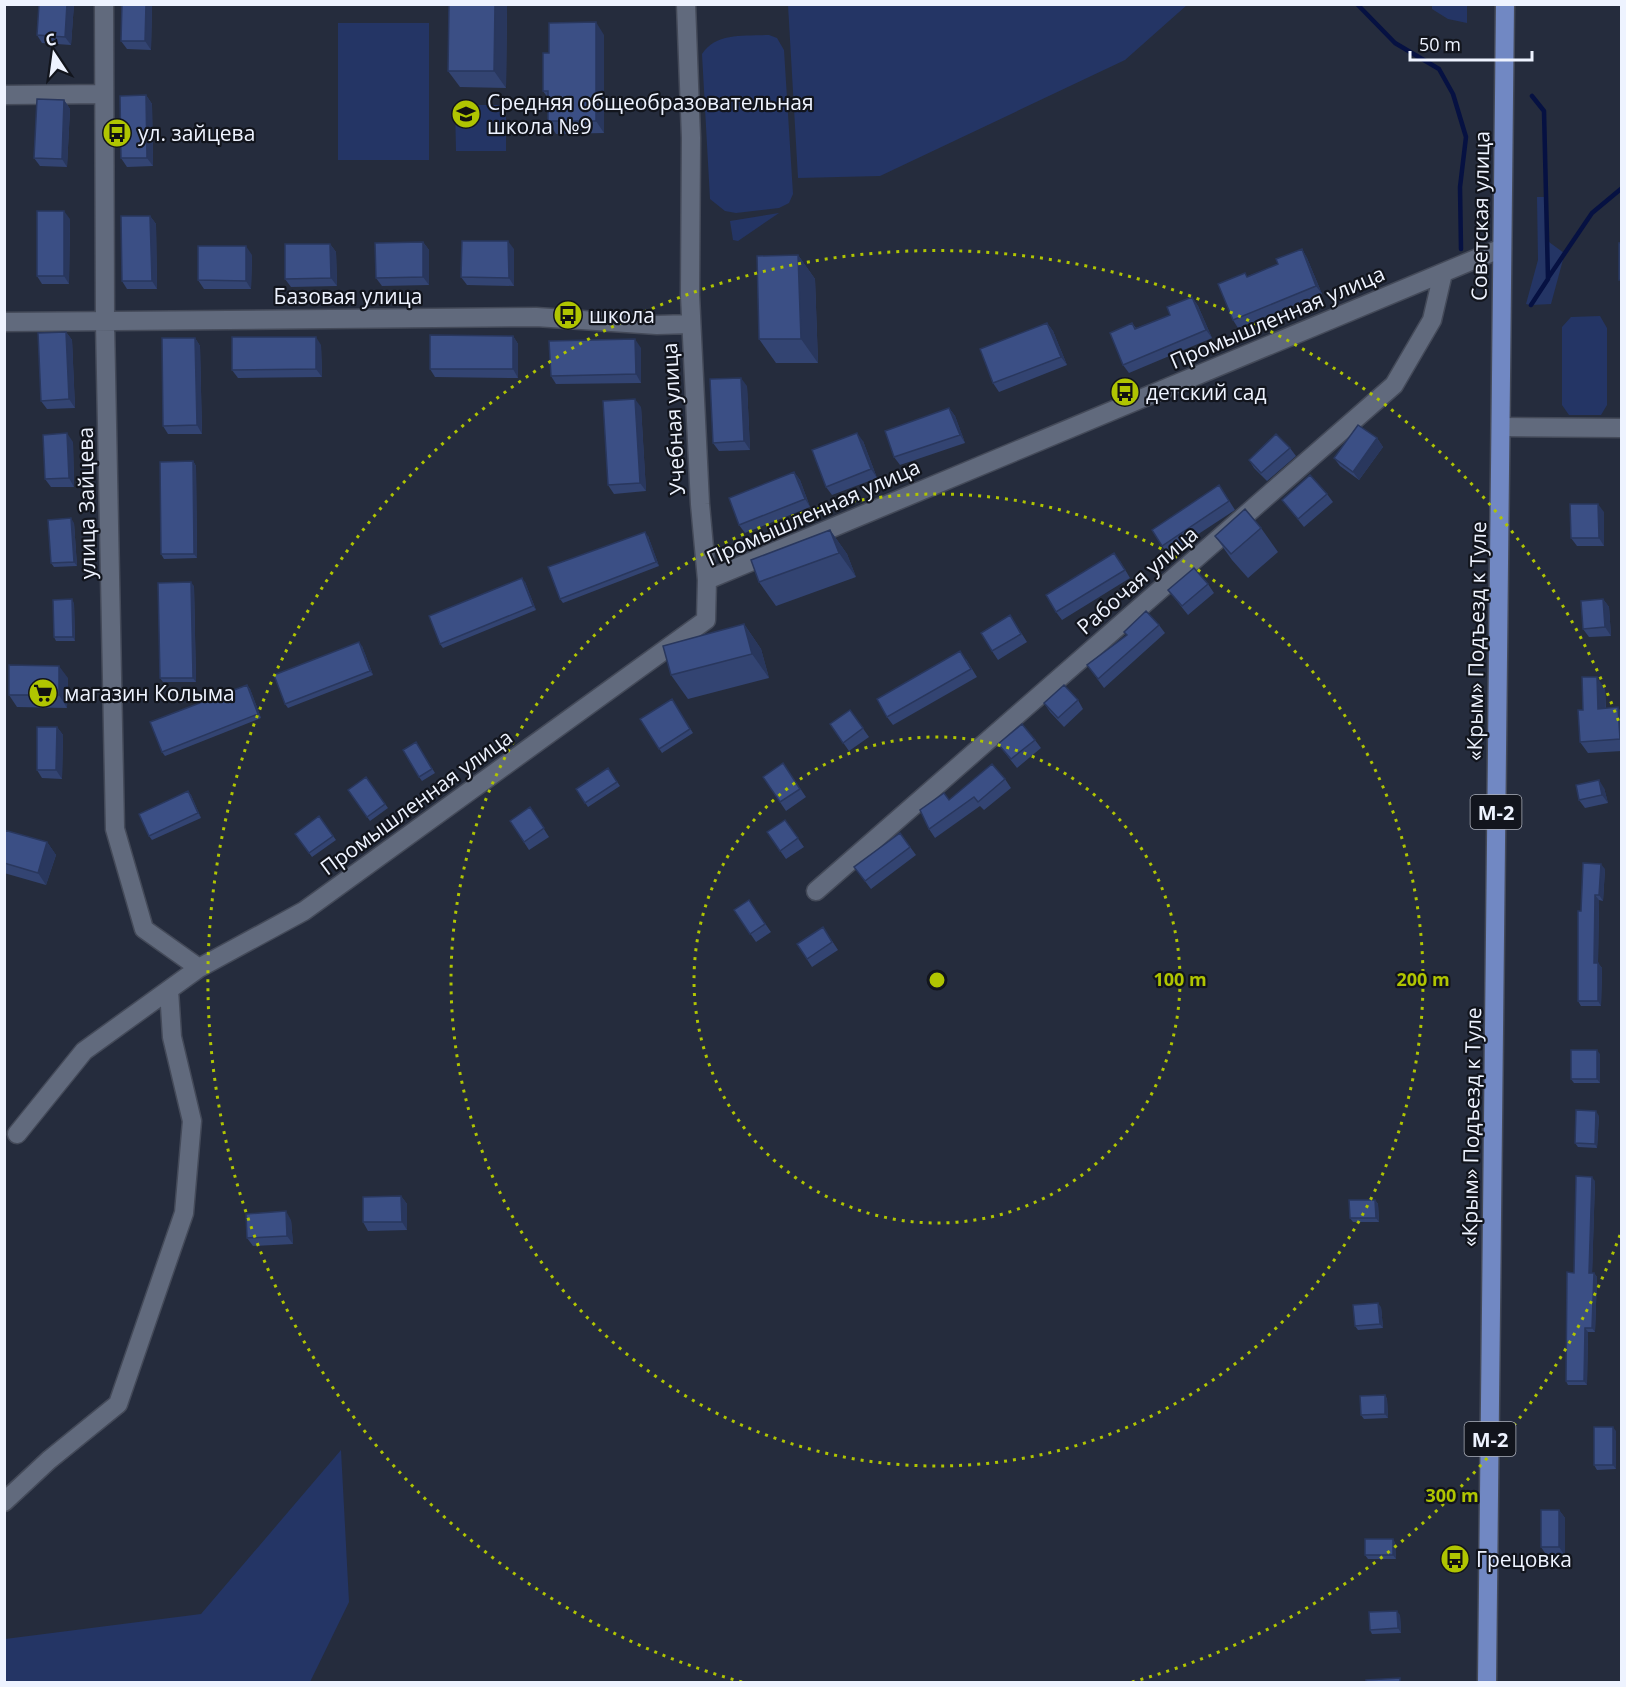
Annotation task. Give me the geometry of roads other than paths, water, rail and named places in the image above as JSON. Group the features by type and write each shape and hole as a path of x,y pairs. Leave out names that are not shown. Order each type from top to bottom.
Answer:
{"main road":[{"name":"Советская улица","path":"1501,427 1505,4"},
{"name":"«Крым» Подъезд к Туле","path":"1487,1683 1501,427"}],"street":[{"name":"улица Зайцева","path":"104,4 105,323 114,829 144,929 199,968"},
{"name":"Учебная улица","path":"686,4 691,138 691,324 700,504 707,580"},
{"path":"4,95 104,94"},
{"name":"Промышленная улица","path":"17,1134 84,1050 199,968 304,911 706,620 707,580 1502,248"},
{"name":"Рабочая улица","path":"816,891 1394,385 1432,320 1443,273"},
{"name":"Базовая улица","path":"4,322 105,323 272,318 536,317 657,325 691,324"},
{"path":"1501,427 1622,428"},
{"path":"4,1502 49,1460 118,1404 184,1213 192,1121 172,1037 169,990"}],"waterway":[{"path":"1357,4 1395,43 1439,69 1453,94 1466,137 1460,187 1461,249"},
{"path":"1531,305 1548,279 1544,111 1532,96"},
{"path":"1548,278 1592,213 1622,188"}],"place":[{"name":"Средняя общеобразовательная школа №9","path":"466,114"},
{"name":"ул. зайцева","path":"117,133"},
{"name":"школа","path":"568,315"},
{"name":"детский сад","path":"1125,392"},
{"name":"магазин Колыма","path":"43,693"},
{"name":"Грецовка","path":"1455,1559"}]}
